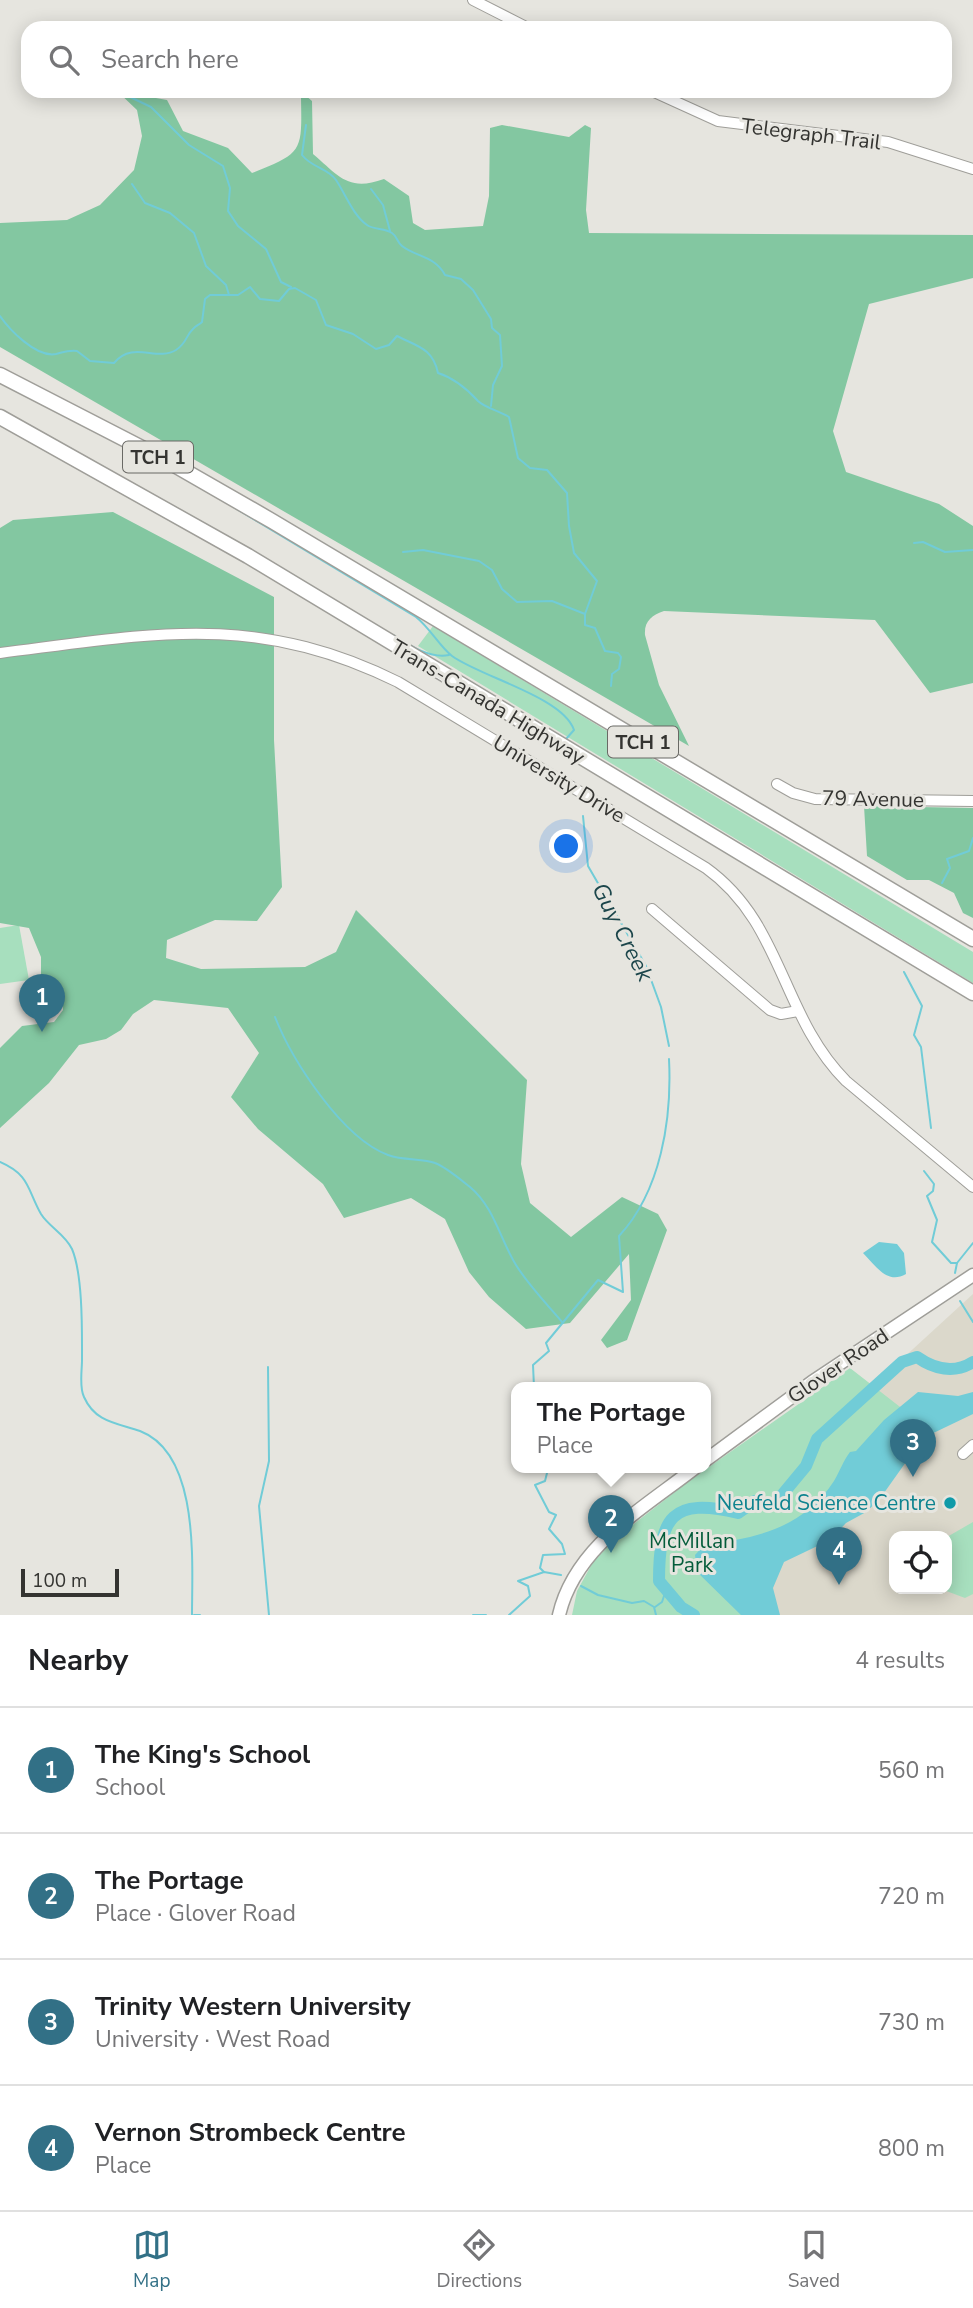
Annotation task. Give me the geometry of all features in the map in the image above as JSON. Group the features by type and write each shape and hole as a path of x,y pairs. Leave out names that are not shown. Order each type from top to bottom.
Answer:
{"highway":[{"name":"TCH 1","path":"0,375 171,463 272,521 973,939"},
{"name":"Trans-Canada Highway","path":"0,417 248,556 973,993"}],"main road":[{"name":"Glover Road","path":"711,1456 812,1382 973,1275"},
{"path":"559,1615 573,1577 593,1552 609,1535 688,1473"}],"street":[{"path":"474,0 514,21"},
{"name":"Telegraph Trail","path":"667,98 718,121 888,142 973,169"},
{"name":"University Drive","path":"0,653 149,634 213,632 300,645 372,670 412,690 719,878 741,898 756,918 813,1040 837,1072 973,1187"},
{"name":"79 Avenue","path":"777,784 793,793 815,799 973,801"},
{"path":"652,909 770,1010 781,1014 798,1011"},
{"path":"963,1454 973,1445"}],"shaded area":[{"path":"973,1294 973,1615 751,1615 746,1581 873,1390 889,1371"}],"green space":[{"path":"124,98 167,100 183,131 228,148 252,173 290,155 296,148 301,130 301,98 308,98 312,101 313,154 337,175 353,183 372,183 384,179 409,196 413,223 425,230 483,226 489,196 490,128 502,125 569,137 585,125 591,128 586,210 589,233 973,235 973,278 869,304 833,431 846,472 939,504 973,526 973,683 930,693 875,620 664,611 650,619 645,635 659,685 689,746 0,347 0,223 67,220 100,205 134,170 142,136 137,110"},
{"path":"113,512 274,597 274,740 282,887 257,921 215,920 167,940 166,958 201,969 305,967 336,952 356,910 527,1080 521,1164 530,1203 571,1237 622,1197 658,1214 667,1230 627,1340 607,1348 601,1340 631,1300 629,1254 570,1323 526,1329 489,1297 469,1272 445,1219 411,1198 344,1218 323,1184 258,1129 231,1097 259,1053 228,1008 154,1000 133,1014 121,1030 106,1039 79,1045 49,1083 0,1128 0,1048 22,1026 54,1022 63,1010 62,993 41,980 41,957 29,928 0,923 0,528 13,520"},
{"path":"433,626 973,952 973,983 418,646"},
{"path":"864,806 973,808 973,918 963,913 954,893 929,880 907,880 867,856"},
{"path":"19,925 29,980 0,984 0,928"},
{"name":"McMillan Park","path":"850,1368 913,1417 746,1580 751,1615 572,1615 577,1591 593,1562 617,1537 689,1481 700,1473 711,1473 711,1466"},
{"path":"973,1522 973,1594 965,1598 952,1593 952,1534"}],"water":[{"path":"879,1242 897,1244 904,1253 906,1274 899,1277 887,1276 863,1253"},
{"path":"918,1392 958,1396 973,1392 973,1414 923,1438 879,1500 866,1512 846,1523 830,1540 784,1562 773,1588 780,1615 741,1615 697,1572 695,1555 705,1544 761,1534 794,1520 808,1510 834,1481 850,1452 856,1451 884,1420"}],"waterway":[{"path":"132,98 151,107 189,145 223,166 230,188 228,211 238,226 266,249 281,282 291,287"},
{"path":"306,125 302,155 310,163 333,176 362,221 370,227 392,233 407,250 431,260 445,275 461,279 473,290 491,319 492,328 500,335 502,366 493,385 491,406"},
{"path":"132,184 145,203 170,213 194,233 206,266 226,285 229,295"},
{"path":"371,189 383,205 390,231"},
{"name":"Guy Creek","path":"0,316 16,335 40,352 56,354 77,351 90,361 114,363 129,353 161,354 176,350 202,322 205,299 210,295 238,295 250,287 260,299 279,301 289,289 295,288 316,300 326,325 353,334 376,349 389,345 397,336 423,349 432,358 438,373 450,378 481,403 509,417 518,458 530,468 547,470 567,493 574,553 597,581 585,614 585,625 595,628 605,651 618,653 621,657 619,669 612,674 611,686"},
{"path":"232,506 416,617 452,656 554,707 567,718 574,730 566,739"},
{"path":"914,543 923,542 945,552 973,550"},
{"path":"403,552 423,550 479,561 492,570 502,589 517,602 552,601 585,614"},
{"path":"393,635 427,653 449,655"},
{"name":"Guy Creek","path":"583,816 588,866 646,966 661,1007 669,1046"},
{"path":"942,883 950,868 947,859 969,851 973,838"},
{"path":"904,972 922,1006 914,1035 921,1047 931,1128"},
{"path":"275,1017 306,1075 353,1132 388,1155 430,1161 439,1165 478,1195 491,1214 521,1273 563,1323"},
{"name":"Guy Creek","path":"534,1382 533,1365 549,1351 546,1343 598,1280 623,1292 619,1236 645,1198 661,1153 666,1130 669,1059"},
{"path":"0,1162 17,1172 27,1184 41,1214 65,1239 76,1260 81,1304 81,1379 84,1397 100,1417 140,1431 159,1443 173,1462 183,1486 188,1512 192,1615"},
{"path":"924,1171 934,1184 933,1191 927,1196 937,1220 932,1242 951,1263 957,1263 955,1273"},
{"path":"957,1263 973,1243"},
{"path":"960,1301 973,1322"},
{"path":"694,1615 681,1607 659,1581 662,1541 674,1517 684,1511 698,1508 738,1513 755,1501 771,1504 777,1501 806,1466 817,1439 902,1362 917,1357 944,1369 959,1368 973,1362"},
{"path":"268,1367 269,1461 259,1506 269,1615"},
{"name":"Guy Creek","path":"544,1572 540,1568 543,1555 565,1554 562,1544 549,1529 556,1515 549,1512 535,1485 545,1481 547,1473"},
{"name":"Guy Creek","path":"509,1615 530,1596 528,1586 518,1581 544,1572 561,1575"},
{"path":"581,1586 598,1595 632,1603 644,1601 654,1607 656,1615"},
{"path":"655,1607 662,1602 665,1593"},
{"name":"Guy Creek","path":"194,1615 200,1615"},
{"name":"Guy Creek","path":"473,1615 486,1615"}],"place":[{"name":"The King's School","path":"42,1032"},
{"name":"Trinity Western University","path":"913,1477"},
{"name":"Neufeld Science Centre","path":"950,1503"},
{"name":"The Portage","path":"611,1553"},
{"name":"Vernon Strombeck Centre","path":"839,1585"}]}
